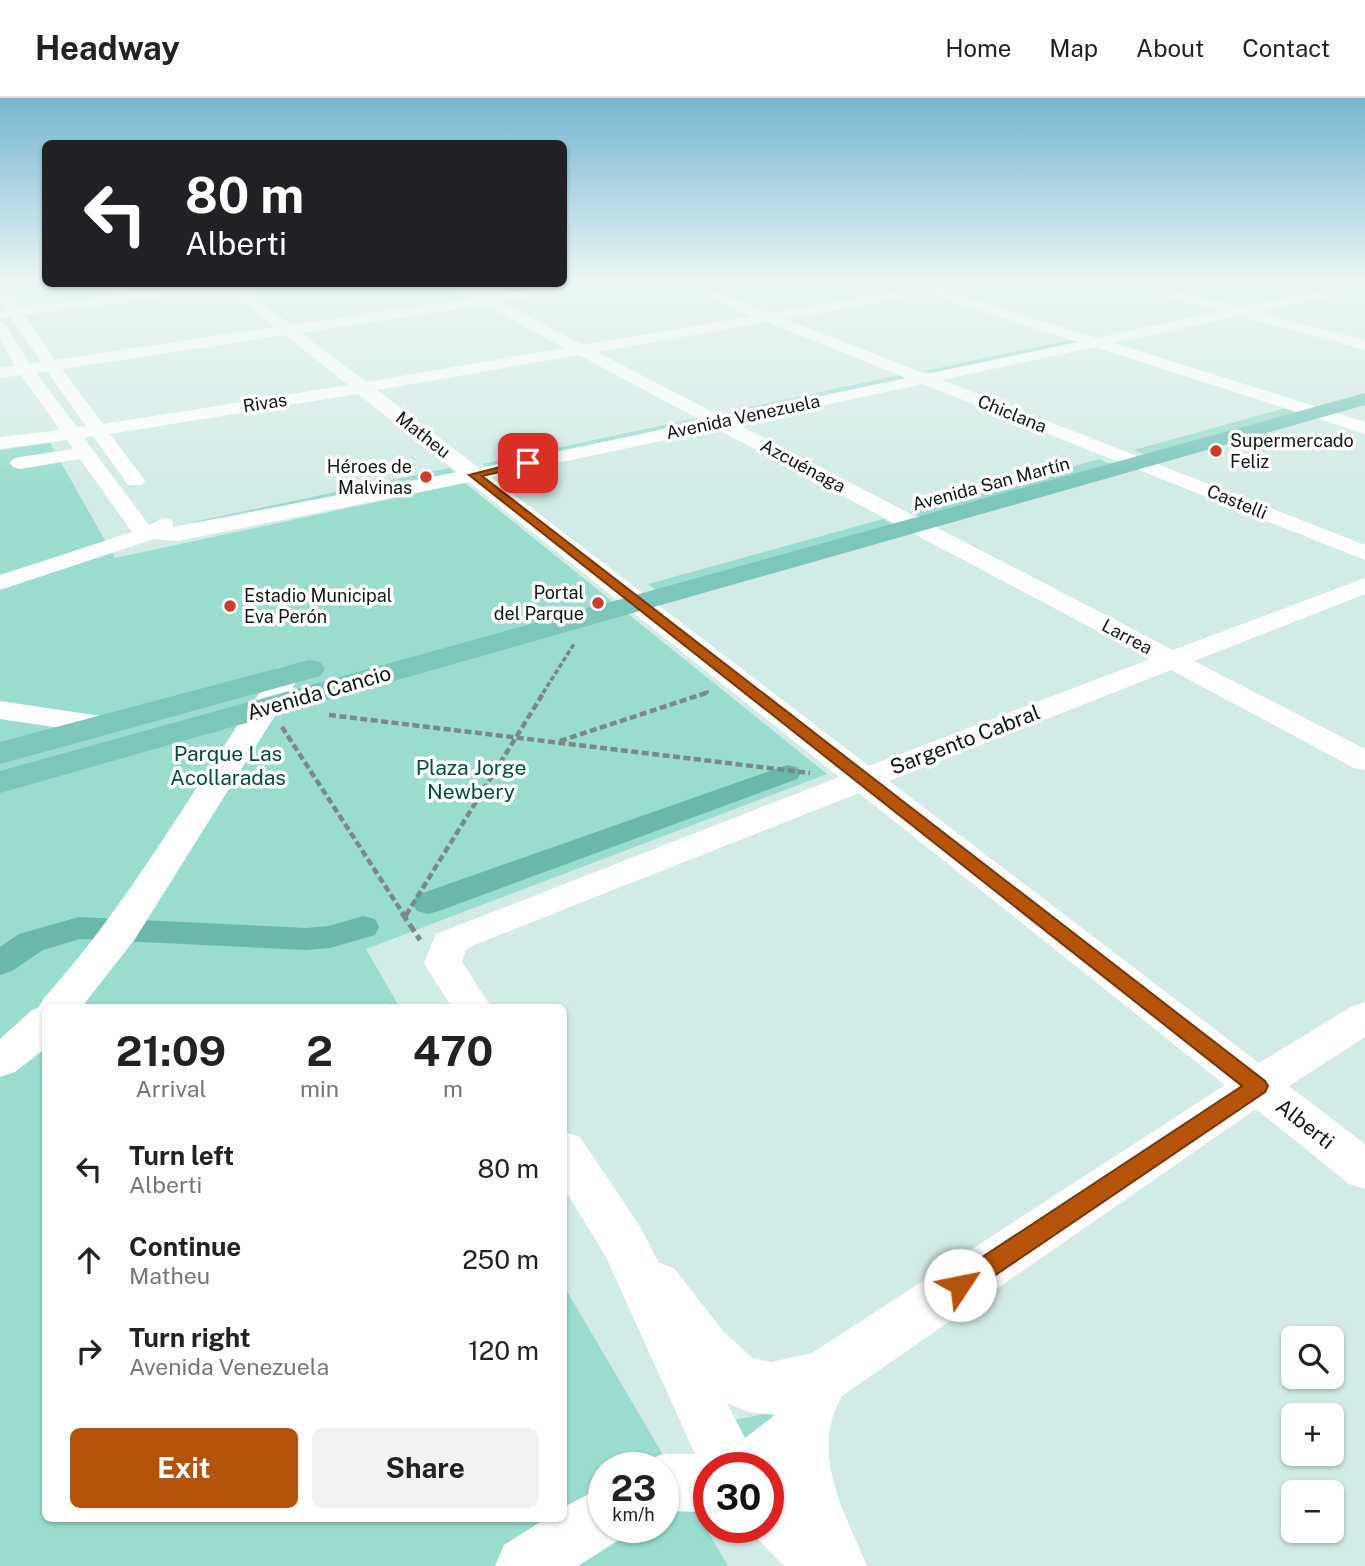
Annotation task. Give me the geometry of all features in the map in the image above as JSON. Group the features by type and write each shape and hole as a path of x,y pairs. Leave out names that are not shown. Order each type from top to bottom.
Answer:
{"main road":[{"name":"Avenida San Martín","path":"627,595 890,512 1365,383"},
{"name":"Avenida San Martín","path":"627,595 915,525 1365,399"},
{"name":"Avenida Cancio","path":"0,782 591,617 627,595"},
{"name":"Avenida Cancio","path":"0,752 287,674 627,595"}],"street":[{"path":"15,352 25,369 85,431 112,448 162,518 161,529 142,530 86,452 85,431 50,364 40,352"},
{"path":"0,373 137,352"},
{"name":"Matheu","path":"315,352 627,595"},
{"name":"Rivas","path":"0,443 362,388 572,352"},
{"name":"Azcuénaga","path":"584,352 890,512"},
{"name":"Chiclana","path":"855,352 1109,452"},
{"name":"Avenida Venezuela","path":"0,583 47,565 194,519 468,470 1003,352"},
{"name":"Avenida Venezuela","path":"712,418 923,379 1051,352"},
{"path":"1125,352 1365,428"},
{"path":"20,463 112,448"},
{"name":"Castelli","path":"1109,452 1365,553"},
{"name":"Larrea","path":"890,512 1365,761"},
{"name":"Sargento Cabral","path":"449,943 1365,585"},
{"name":"Alberti","path":"627,595 1365,1170"},
{"path":"61,1004 134,912 287,674"},
{"path":"449,943 443,963 469,1004"},
{"path":"837,1566 806,1493 802,1473 802,1427 808,1397 823,1377 1257,1086 1365,1017"},
{"path":"0,1061 27,1041 42,1025"},
{"path":"567,1155 624,1243 721,1366 740,1382 763,1389 823,1377"},
{"path":"624,1243 722,1452"},
{"path":"772,1452 802,1427"},
{"path":"526,1566 588,1525"},
{"path":"784,1525 826,1566"}],"lane":[{"path":"0,710 101,725"}],"path":[{"path":"405,916 591,617"},
{"path":"555,742 738,681"},
{"path":"265,708 864,780"},
{"path":"265,708 420,940 449,943"}],"green space":[{"path":"1016,352 1039,352 933,374 924,371"},
{"path":"900,375 909,379 735,416 727,412"},
{"path":"1286,408 1299,411 1146,455 1134,450"},
{"path":"692,419 699,423 489,469 482,464"},
{"name":"Parque Las Acollaradas","path":"50,443 115,558 465,483 827,774 366,949 398,1004 42,1004 42,1522 567,1522 567,1291 661,1452 588,1452 588,1543 679,1543 679,1482 693,1506 693,1543 715,1543 728,1566 0,1566 0,450"},
{"path":"1099,459 1111,464 922,518 911,512"},
{"path":"449,468 455,473 197,528 193,522"},
{"path":"883,519 894,525 658,592 648,584"},
{"path":"775,1412 758,1444 750,1452 735,1452 719,1423"}],"waterway":[{"path":"428,903 787,773"},
{"path":"0,963 31,942 79,928 306,939 330,937 363,927"}],"place":[{"name":"Supermercado Feliz","path":"1216,451"},
{"name":"Héroes de Malvinas","path":"426,477"},
{"name":"Portal del Parque","path":"598,603"},
{"name":"Estadio Municipal Eva Perón","path":"230,606"}],"route":[{"path":"528,463 474,475 1257,1086 960,1285"}],"park label":[{"name":"Plaza Jorge Newbery","path":"471,780"}]}
